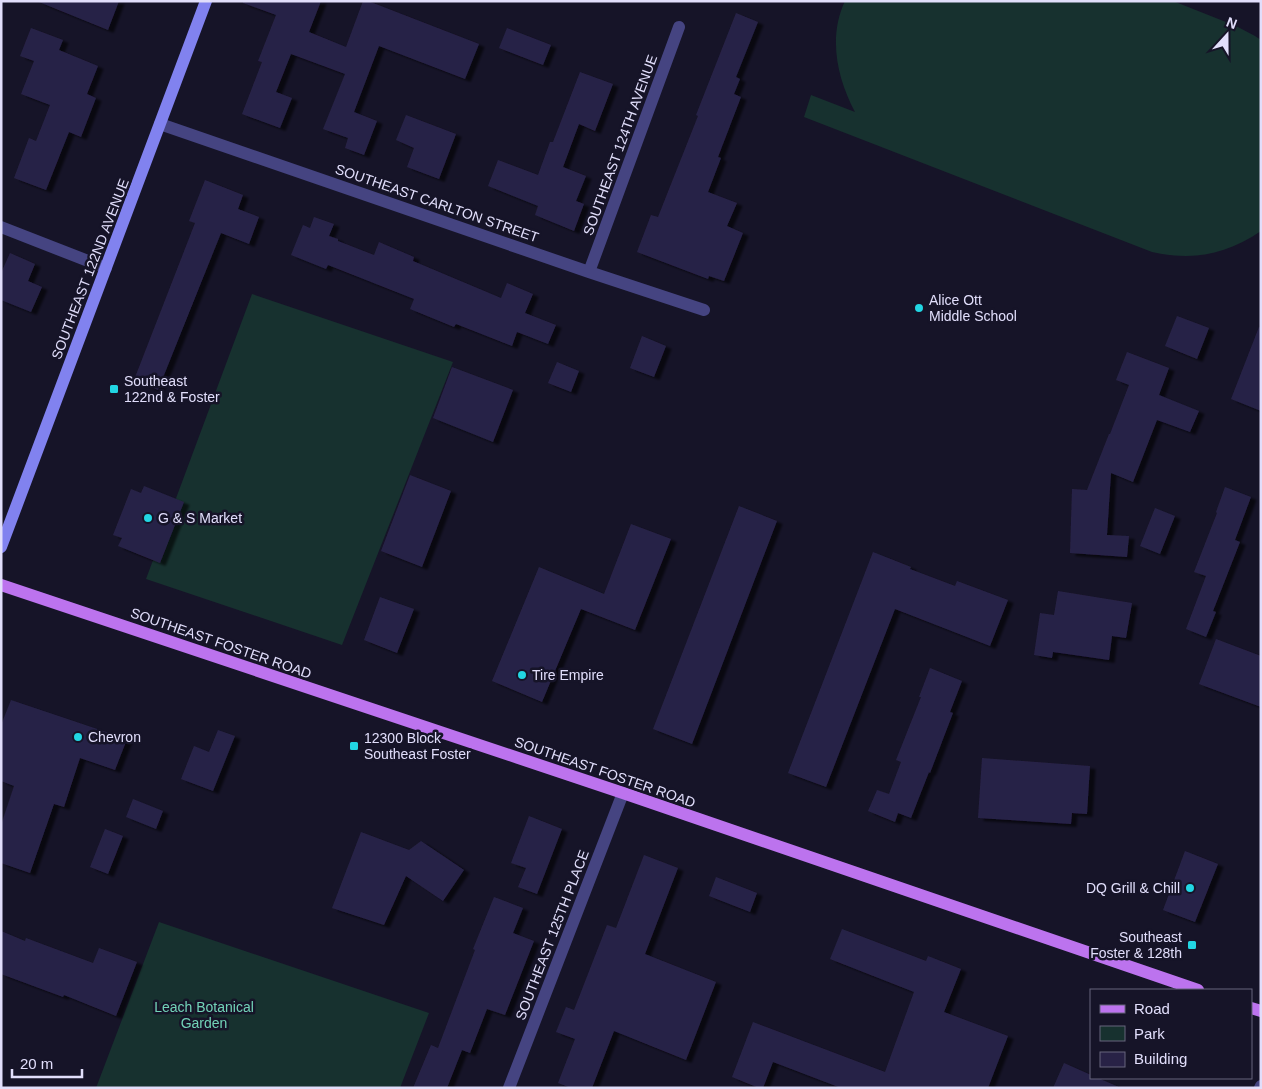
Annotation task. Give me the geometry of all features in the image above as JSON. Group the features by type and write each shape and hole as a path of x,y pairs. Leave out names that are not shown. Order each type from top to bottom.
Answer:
{"main road":[{"name":"SOUTHEAST 122ND AVENUE","path":"1,547 206,1"},
{"name":"SOUTHEAST FOSTER ROAD","path":"1,585 623,793 1195,989"}],"street":[{"name":"SOUTHEAST 124TH AVENUE","path":"589,272 679,27"},
{"name":"SOUTHEAST CARLTON STREET","path":"160,124 704,310"},
{"path":"1,227 106,268"},
{"name":"SOUTHEAST 125TH PLACE","path":"509,1088 623,793"}],"green space":[{"path":"845,1 1173,1 1236,26 1255,36 1261,40 1261,231 1235,246 1208,254 1181,256 1152,252 804,117 811,95 855,112 843,85 837,57 837,29"},
{"path":"252,294 453,362 342,645 146,579"},
{"name":"Leach Botanical Garden","path":"159,922 429,1013 400,1088 96,1088"}],"building":[{"path":"39,1 119,1 108,30"},
{"path":"243,1 321,1 309,32 346,47 363,1 368,1 479,44 465,79 379,46 354,112 377,121 364,155 345,148 348,138 323,129 345,74 291,54 276,92 292,98 280,128 242,114 262,62 258,61 276,15 243,3"},
{"path":"736,13 758,22 736,77 740,79 734,94 741,97 718,157 721,158 708,192 737,203 727,226 743,233 724,281 709,276 708,279 637,252 651,215 658,217"},
{"path":"31,28 63,40 59,50 98,66 87,94 96,98 81,137 69,132 46,190 14,178 29,138 36,141 50,105 21,94 34,61 20,56"},
{"path":"507,28 551,45 543,65 499,48"},
{"path":"580,72 613,84 595,131 579,124 563,167 586,176 576,201 584,204 574,231 535,215 538,206 488,186 498,160 538,175"},
{"path":"406,115 456,134 439,179 407,167 414,148 396,140"},
{"path":"205,180 243,195 238,209 259,217 249,244 221,233 158,390 134,380 195,223 189,221"},
{"path":"314,217 334,224 329,236 374,255 379,242 414,257 413,261 501,298 507,283 533,294 525,313 556,325 548,344 517,332 512,346 456,324 454,327 410,309 414,299 328,265 326,269 291,255 303,225 310,228"},
{"path":"10,253 35,264 28,281 42,287 31,312 1,300 1,273"},
{"path":"1177,316 1209,328 1197,359 1165,346"},
{"path":"1259,327 1261,328 1261,411 1231,399"},
{"path":"642,336 666,346 654,377 630,368"},
{"path":"1127,352 1169,368 1159,395 1199,411 1190,432 1157,420 1133,482 1111,473 1107,535 1129,536 1127,557 1070,553 1072,489 1087,490 1110,434 1129,385 1116,380"},
{"path":"557,362 579,371 571,392 548,383"},
{"path":"452,367 513,390 493,442 433,418"},
{"path":"410,475 451,491 422,567 381,551"},
{"name":"G & S Market","path":"144,486 184,502 160,563 118,546 122,538 113,535 131,489 141,493"},
{"path":"1225,487 1251,497 1235,540 1240,542 1213,611 1216,612 1206,637 1186,629 1206,576 1194,572"},
{"path":"739,506 777,521 692,744 653,729"},
{"path":"1155,508 1175,516 1160,554 1140,546"},
{"path":"631,524 671,539 635,630 581,609 542,702 492,681 539,567 604,594"},
{"path":"873,552 911,567 910,569 955,586 957,581 1008,600 990,646 895,609 826,787 788,773"},
{"path":"1058,591 1132,603 1126,638 1112,636 1109,660 1053,652 1052,658 1034,655 1040,613 1054,615"},
{"path":"380,597 414,609 397,653 364,640"},
{"path":"1216,639 1261,656 1261,707 1199,684"},
{"path":"930,668 962,681 950,712 953,713 911,818 898,813 895,822 868,811 877,790 889,794 901,762 896,760 921,697 919,697"},
{"path":"11,700 127,739 115,770 80,758 64,807 54,804 30,873 1,863 1,825 14,786 1,781 1,725"},
{"path":"218,730 235,736 213,791 181,779 194,746 209,752"},
{"path":"982,758 1090,766 1087,814 1072,813 1071,824 978,818"},
{"path":"133,799 163,811 156,829 126,817"},
{"path":"529,816 562,829 537,894 518,887 526,868 511,863"},
{"path":"105,829 123,836 108,874 90,867"},
{"path":"361,832 409,850 421,841 464,870 443,901 406,876 384,925 332,908"},
{"name":"DQ Grill & Chill","path":"1185,851 1218,864 1195,922 1163,910"},
{"path":"644,855 678,868 645,954 716,982 686,1060 614,1031 592,1088 571,1088 558,1083 575,1039 556,1032 566,1007 574,1010 607,925 616,928"},
{"path":"716,877 757,893 750,912 709,896"},
{"path":"494,897 523,908 513,933 534,941 505,1015 487,1009 470,1053 462,1050 447,1088 413,1088 431,1045 438,1048 475,950 473,949"},
{"path":"842,929 926,961 928,956 961,969 944,1012 1008,1036 988,1088 841,1088 773,1062 763,1088 732,1077 753,1022 885,1072 914,992 830,959"},
{"path":"1,931 25,941 26,938 93,963 99,948 137,962 116,1016 64,995 63,997 1,974"},
{"path":"1064,1063 1090,1075 1090,1079 1100,1079 1121,1088 1053,1088"}],"place":[{"name":"Alice Ott Middle School","path":"919,308"},
{"name":"Southeast 122nd & Foster","path":"114,389"},
{"name":"G & S Market","path":"148,518"},
{"name":"Tire Empire","path":"522,675"},
{"name":"Chevron","path":"78,737"},
{"name":"12300 Block Southeast Foster","path":"354,746"},
{"name":"DQ Grill & Chill","path":"1190,888"},
{"name":"Southeast Foster & 128th","path":"1192,945"}]}
